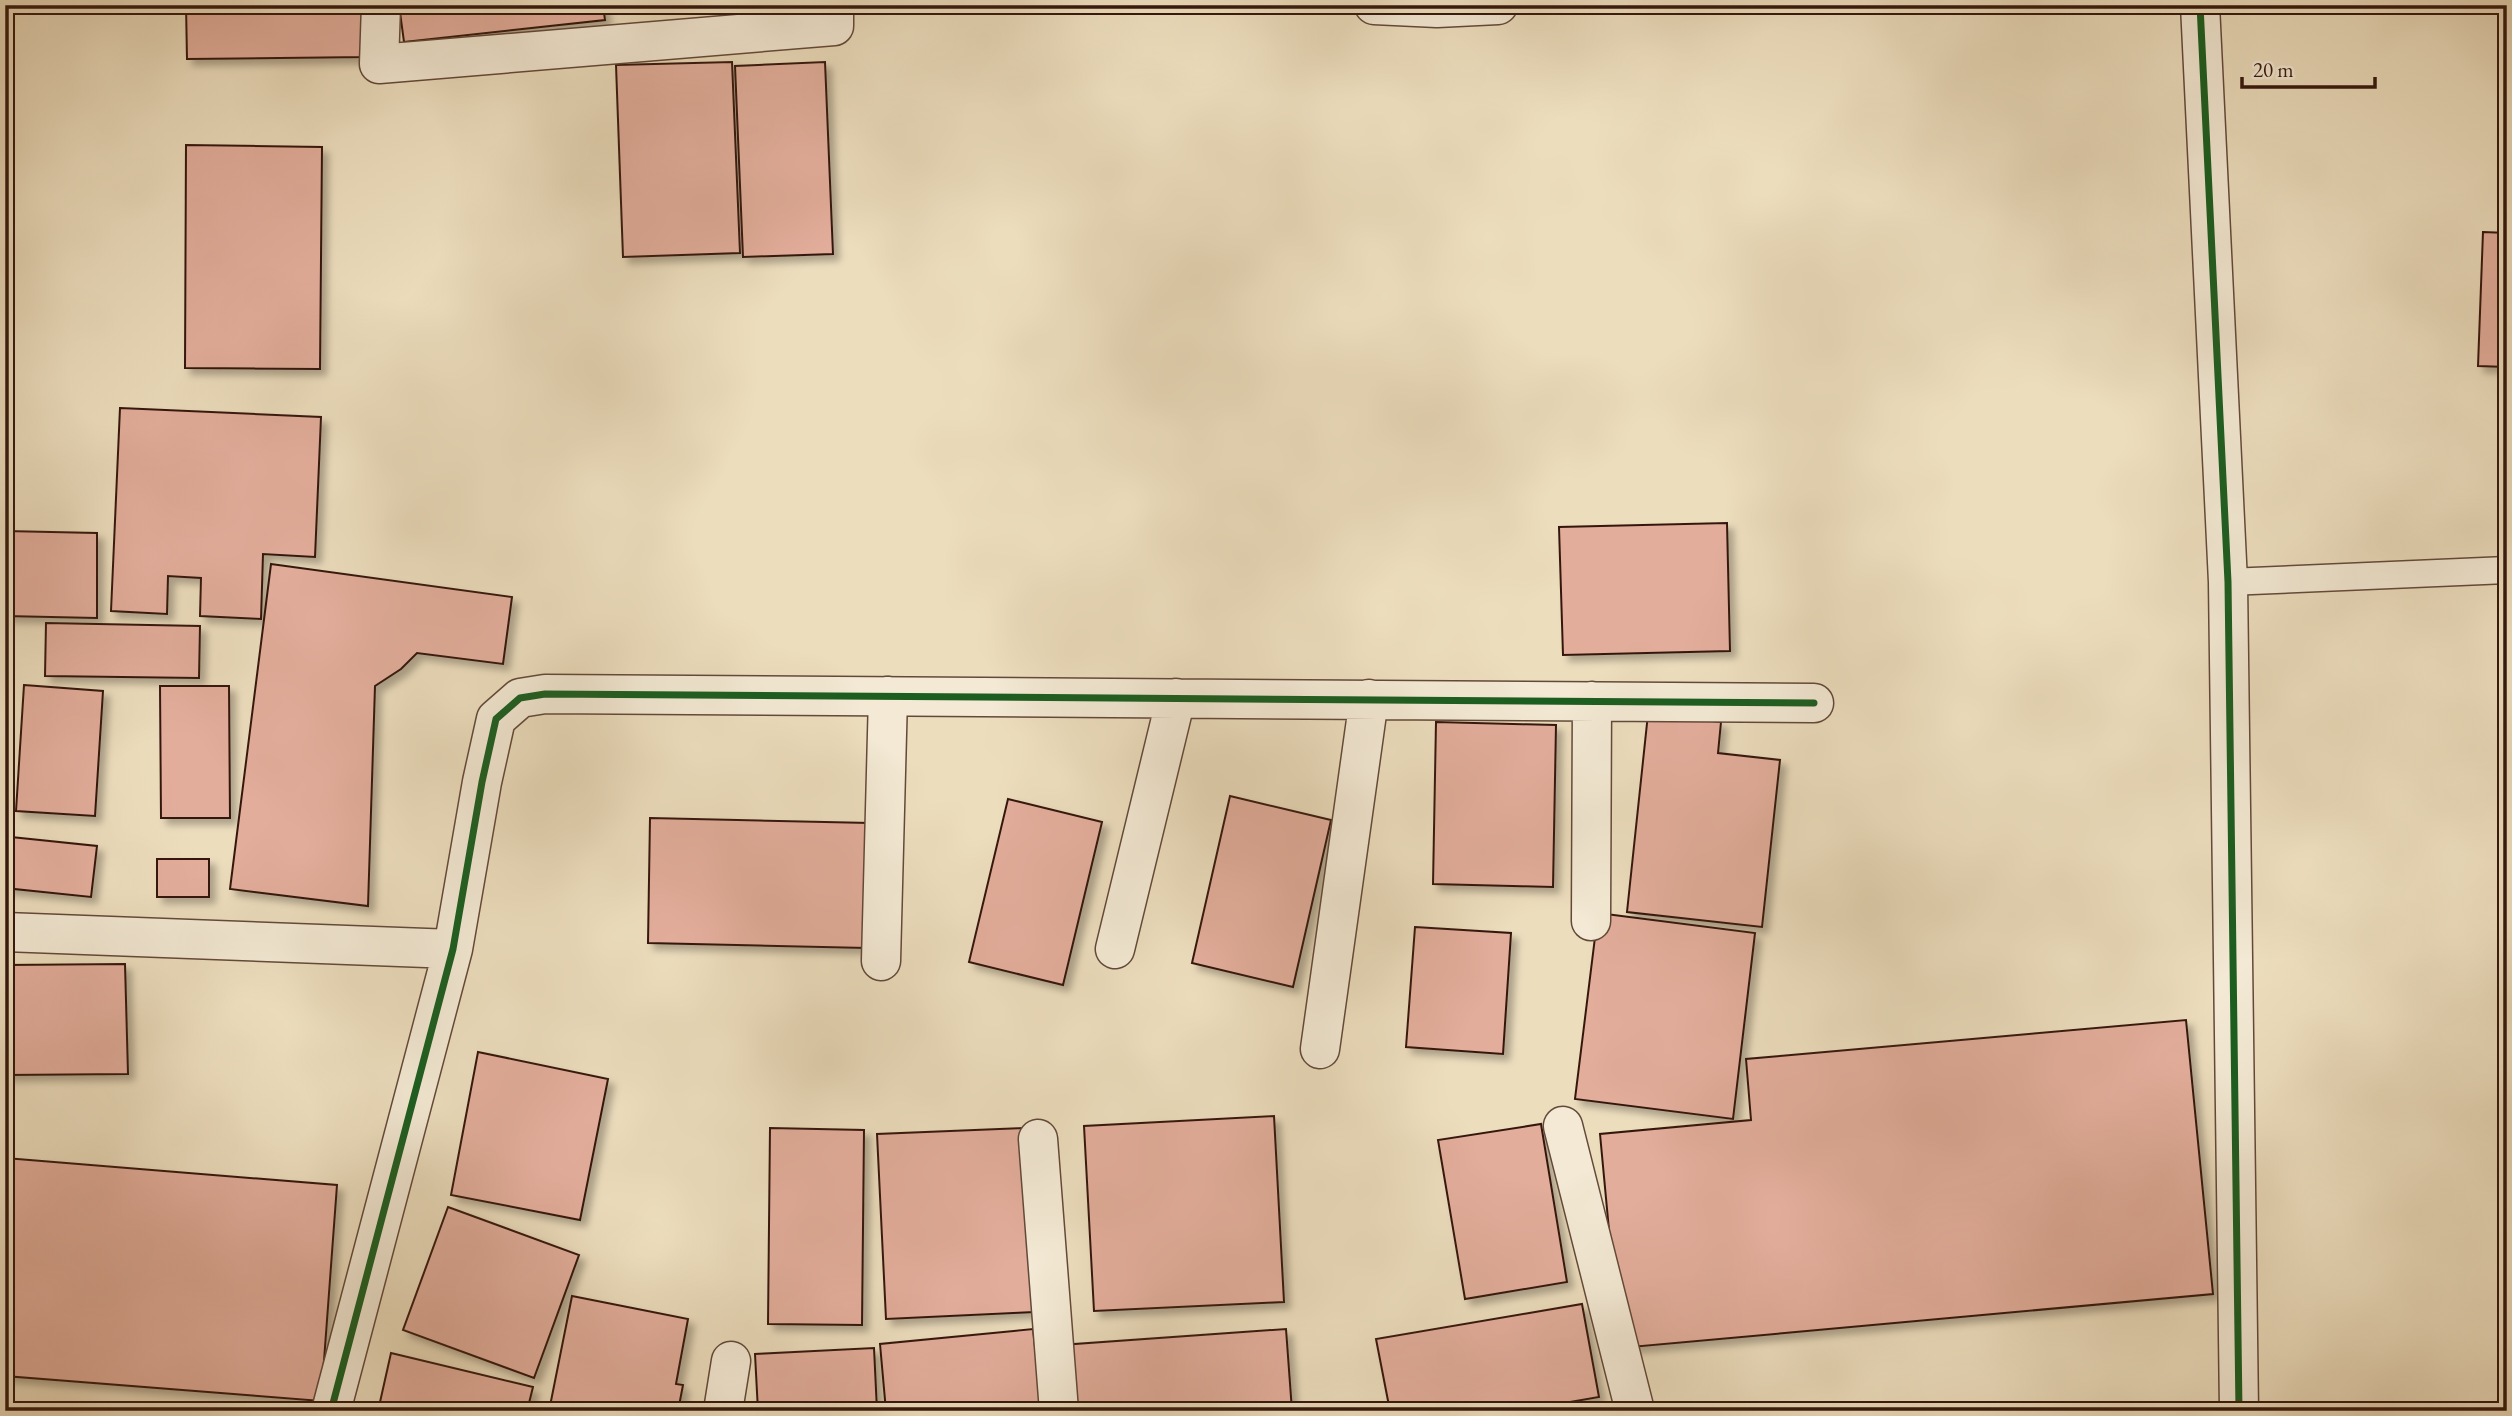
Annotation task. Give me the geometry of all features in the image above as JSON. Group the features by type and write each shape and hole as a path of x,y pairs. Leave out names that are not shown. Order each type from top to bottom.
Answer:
{"street":[{"path":"381,5 379,64 834,26 834,5"},
{"path":"1374,5 1437,8 1498,5"},
{"path":"2200,5 2228,582 2239,1411"},
{"path":"331,1411 453,949 482,782 496,719 520,698 545,694 1814,703"},
{"path":"881,961 888,696"},
{"path":"1115,950 1176,698"},
{"path":"1320,1049 1370,699"},
{"path":"1591,921 1592,701"},
{"path":"5,932 453,949"},
{"path":"1563,1126 1635,1411"},
{"path":"1038,1139 1059,1411"},
{"path":"723,1411 731,1361"}],"lane":[{"path":"2228,582 2507,570"}],"building":[{"path":"186,5 365,5 366,57 187,59"},
{"path":"399,5 603,5 605,20 404,42"},
{"path":"732,62 740,253 623,257 616,65"},
{"path":"825,62 833,254 743,257 735,66"},
{"path":"186,145 322,147 320,369 185,368"},
{"path":"2483,232 2507,233 2507,367 2478,366"},
{"path":"120,408 321,417 315,557 263,554 261,619 200,616 201,578 168,576 167,614 111,611"},
{"path":"1727,523 1730,651 1563,655 1559,527"},
{"path":"5,531 97,533 97,618 5,616"},
{"path":"271,564 512,597 503,664 417,653 401,669 375,686 368,906 230,889"},
{"path":"46,623 200,626 199,678 45,676"},
{"path":"24,685 103,691 95,816 16,811"},
{"path":"160,686 229,686 230,818 161,818"},
{"path":"1648,714 1721,722 1718,753 1780,760 1762,927 1627,912"},
{"path":"1436,722 1556,725 1553,887 1433,884"},
{"path":"1230,796 1331,820 1293,987 1192,963"},
{"path":"1008,799 1102,822 1063,985 969,962"},
{"path":"650,818 870,823 867,948 648,943"},
{"path":"11,837 97,846 91,897 5,888"},
{"path":"157,859 209,859 209,897 157,897"},
{"path":"1598,913 1755,933 1733,1119 1575,1099"},
{"path":"1415,927 1511,933 1503,1054 1406,1047"},
{"path":"125,964 128,1074 5,1075 5,965"},
{"path":"2186,1020 2213,1294 1620,1348 1600,1134 1751,1120 1746,1059"},
{"path":"478,1052 608,1079 580,1220 451,1195"},
{"path":"1274,1116 1284,1302 1094,1311 1084,1126"},
{"path":"1541,1124 1567,1282 1465,1299 1438,1140"},
{"path":"770,1128 864,1130 862,1325 768,1324"},
{"path":"1024,1128 1034,1312 886,1319 877,1134"},
{"path":"5,1158 337,1185 321,1401 5,1376"},
{"path":"448,1207 579,1255 534,1378 403,1330"},
{"path":"572,1296 688,1319 676,1384 683,1385 678,1411 549,1411"},
{"path":"1582,1304 1599,1397 1518,1411 1390,1411 1376,1339"},
{"path":"1033,1329 1042,1411 886,1411 880,1344"},
{"path":"1286,1329 1292,1411 1066,1411 1061,1345"},
{"path":"874,1348 877,1411 758,1411 755,1354"},
{"path":"391,1353 533,1387 527,1411 378,1411"},
{"path":"69,1404 118,1411 68,1411"}],"cycle path":[{"path":"2200,5 2228,582 2239,1411"},
{"path":"331,1411 453,949 482,782 496,719 520,698 545,694 1814,703"}]}
